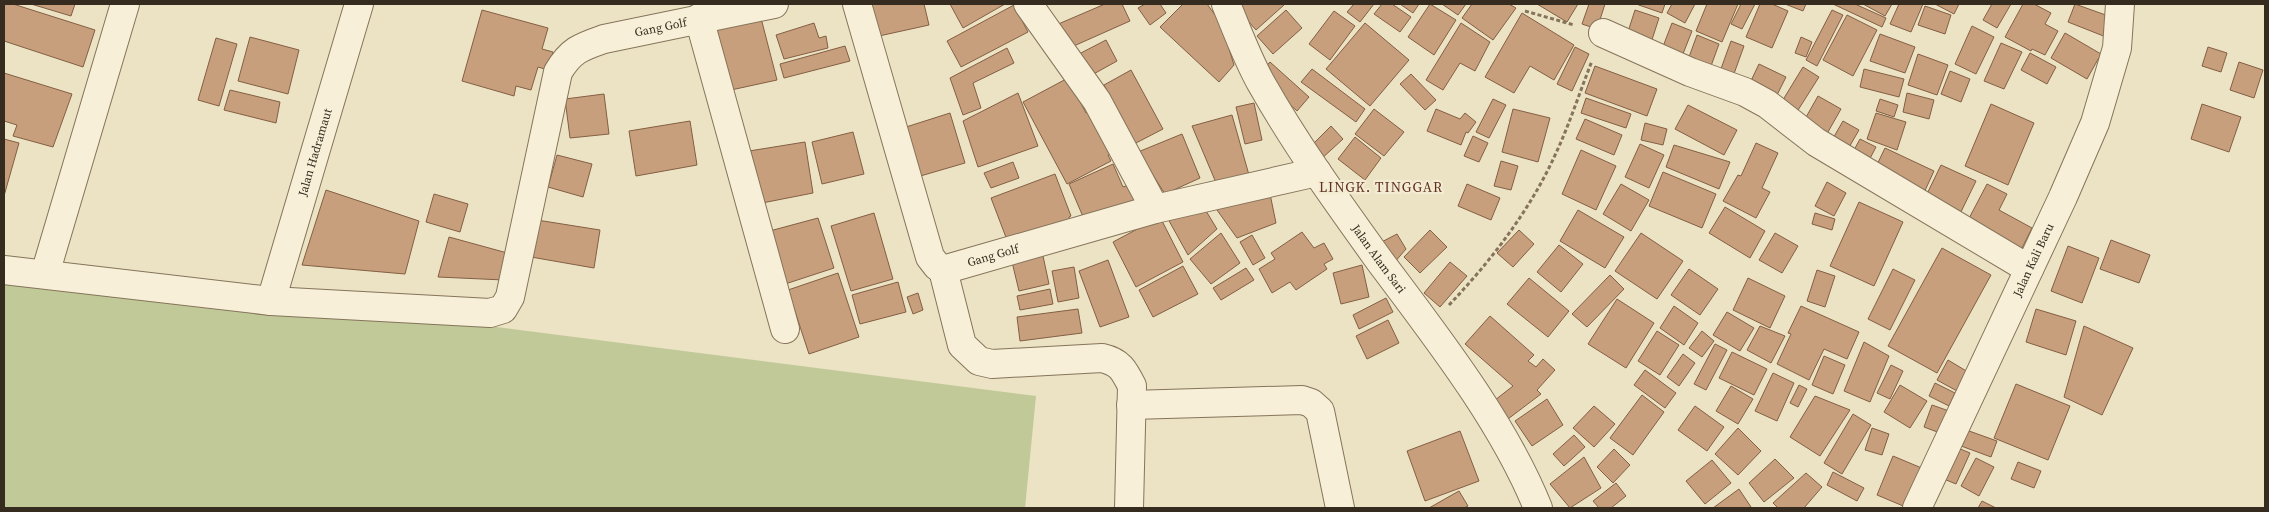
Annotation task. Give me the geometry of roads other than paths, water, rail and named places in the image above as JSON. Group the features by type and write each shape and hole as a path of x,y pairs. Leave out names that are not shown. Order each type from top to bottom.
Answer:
{"street":[{"path":"45,274 124,4"},
{"name":"Jalan Hadramaut","path":"272,301 359,4"},
{"name":"Gang Golf","path":"272,301 490,312 504,309 510,296 558,72 568,57 580,48 604,39 774,4"},
{"path":"857,4 930,257 943,270 962,344 979,361 992,364 1102,358 1114,361 1123,368 1132,386 1129,508"},
{"path":"1028,4 1097,101 1154,209"},
{"name":"Jalan Alam Sari","path":"1226,4 1261,82 1317,172 1429,326 1498,430 1527,482 1538,508"},
{"name":"Jalan Kali Baru","path":"1917,508 2030,269 2095,123 2117,48 2120,4"},
{"path":"699,18 785,329"},
{"path":"1603,34 1690,72 1745,92 1768,104 1816,142 2030,269"},
{"name":"Gang Golf","path":"943,270 1154,209 1317,172"},
{"path":"4,270 272,301"},
{"path":"1131,405 1302,400 1310,403 1320,411 1340,508"}],"district":[{"name":"LINGK. TINGGAR","path":"1381,187"}]}
